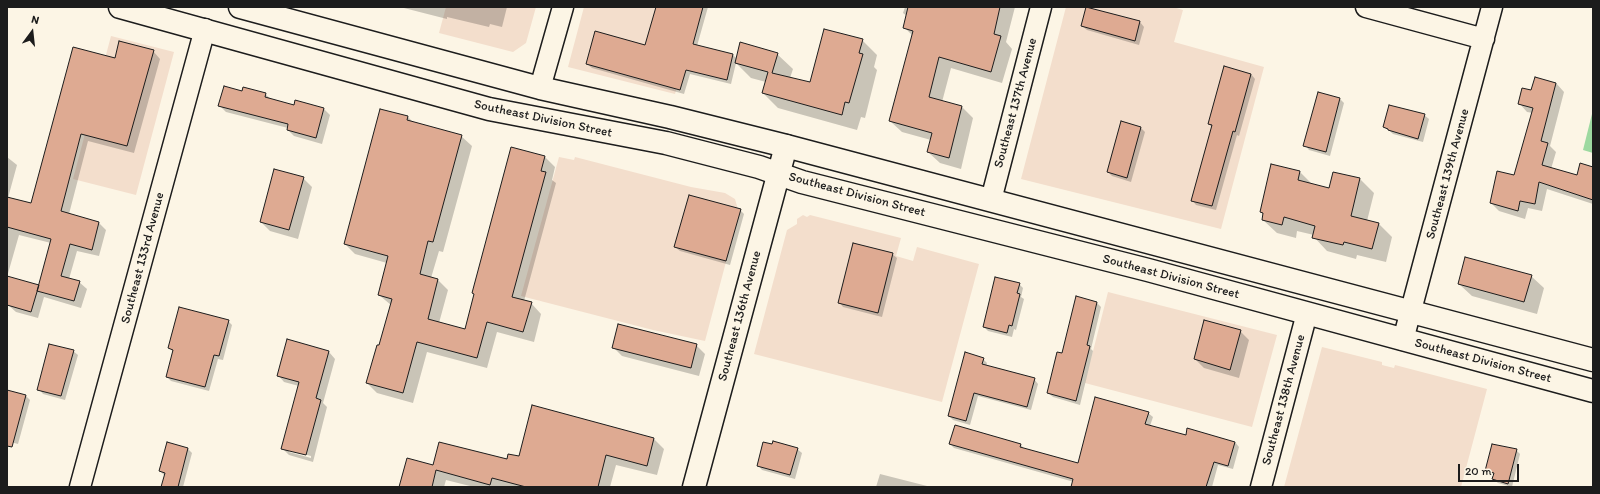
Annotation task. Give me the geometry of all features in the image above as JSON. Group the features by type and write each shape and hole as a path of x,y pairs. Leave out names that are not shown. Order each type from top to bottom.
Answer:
{"main road":[{"name":"Southeast Division Street","path":"120,7 205,29 489,109 666,143 759,167 802,182 1148,270 1593,391"},
{"path":"240,7 540,88 670,117 786,146 1593,360"},
{"path":"489,109 516,101 529,100 537,94 540,88"},
{"name":"Southeast 136th Avenue","path":"694,487 786,146"}],"street":[{"path":"540,88 563,7"},
{"name":"Southeast 137th Avenue","path":"991,200 1041,7"},
{"path":"1366,7 1484,39"},
{"name":"Southeast 139th Avenue","path":"1403,340 1492,7"},
{"name":"Southeast 133rd Avenue","path":"80,487 205,29"},
{"name":"Southeast 138th Avenue","path":"1261,487 1307,314"}],"shaded area":[{"path":"446,7 536,7 526,43 513,52 439,33"},
{"path":"584,7 698,7 675,94 568,67"},
{"path":"1066,7 1173,7 1183,10 1174,42 1264,67 1221,229 1021,179"},
{"path":"111,36 174,52 136,195 73,179"},
{"path":"559,157 574,160 575,157 691,187 725,193 735,199 739,213 705,341 653,330 521,296"},
{"path":"803,215 807,217 810,215 901,238 896,256 913,261 917,247 979,264 942,402 754,354 787,230 797,224 797,219"},
{"path":"1108,292 1277,335 1252,427 1085,383"},
{"path":"1322,347 1382,362 1382,365 1394,368 1395,365 1487,389 1461,487 1284,487"}],"green space":[{"path":"1593,110 1593,153 1583,150"}],"building":[{"path":"656,7 703,7 693,44 733,54 727,80 686,70 680,90 586,64 595,31 645,45"},
{"path":"908,7 1000,7 994,34 1001,36 991,72 939,57 929,97 962,106 949,158 927,152 932,133 889,121 913,31 903,28"},
{"path":"1086,7 1140,21 1135,41 1081,26"},
{"path":"824,29 863,39 859,53 863,54 849,103 845,102 842,115 762,93 768,72 735,63 740,42 778,53 772,73 810,82"},
{"path":"119,41 154,50 127,146 81,134 61,211 99,222 92,250 70,244 61,276 80,281 74,301 37,291 51,239 7,227 7,197 31,203 73,47 115,58"},
{"path":"1224,66 1251,74 1212,206 1191,201 1212,125 1208,124"},
{"path":"1535,77 1556,83 1541,141 1548,143 1542,165 1577,175 1580,163 1593,167 1593,200 1539,182 1535,204 1520,201 1518,211 1490,203 1497,171 1514,175 1533,108 1518,104 1522,88 1531,90"},
{"path":"224,86 242,91 243,87 266,93 265,97 294,105 295,100 324,108 316,138 287,130 288,124 218,106"},
{"path":"1318,92 1340,98 1326,152 1303,146"},
{"path":"1389,105 1425,114 1418,139 1388,130 1383,127"},
{"path":"380,109 408,116 407,120 462,135 433,242 428,241 420,274 438,279 428,319 465,329 474,294 472,293 511,147 545,156 541,171 546,172 512,297 532,302 523,332 487,322 477,358 417,342 403,393 366,383 392,299 378,295 388,256 344,244"},
{"path":"1121,121 1141,127 1127,178 1107,172"},
{"path":"1271,164 1300,171 1298,180 1329,188 1333,172 1360,178 1351,216 1379,223 1372,249 1344,242 1343,245 1312,238 1315,226 1284,217 1282,225 1262,220 1263,213 1260,212"},
{"path":"274,169 304,177 289,230 260,222"},
{"path":"689,195 741,209 726,261 674,247"},
{"path":"853,243 893,253 878,313 838,303"},
{"path":"1465,257 1532,275 1524,302 1458,284"},
{"path":"7,276 39,285 31,312 7,305"},
{"path":"995,277 1020,283 1017,293 1020,294 1012,326 1009,325 1007,333 983,327"},
{"path":"1076,296 1097,302 1087,345 1090,346 1076,401 1047,393 1057,352 1062,353"},
{"path":"179,307 229,320 219,356 214,355 205,387 166,377 173,350 168,348"},
{"path":"1204,320 1241,330 1230,370 1194,359"},
{"path":"618,324 697,344 691,368 612,348"},
{"path":"287,339 329,351 316,398 321,400 306,455 281,449 299,382 277,376"},
{"path":"49,344 74,350 61,396 37,390"},
{"path":"965,352 984,358 982,364 1035,378 1027,407 974,393 966,421 948,416"},
{"path":"7,390 26,395 12,447 7,446"},
{"path":"1095,397 1149,412 1145,424 1186,435 1187,428 1235,442 1228,466 1214,462 1206,487 1071,487 1073,479 949,444 955,425 1021,444 1020,447 1078,463"},
{"path":"532,405 654,438 647,466 606,455 598,487 526,487 492,478 490,485 436,470 432,487 399,487 407,458 433,465 439,442 507,459 508,454 519,456"},
{"path":"773,441 798,448 790,475 757,466 763,442 772,444"},
{"path":"167,442 188,448 178,487 161,487 165,473 159,471"},
{"path":"1492,444 1517,449 1508,484 1492,479 1494,473 1485,471"}]}
